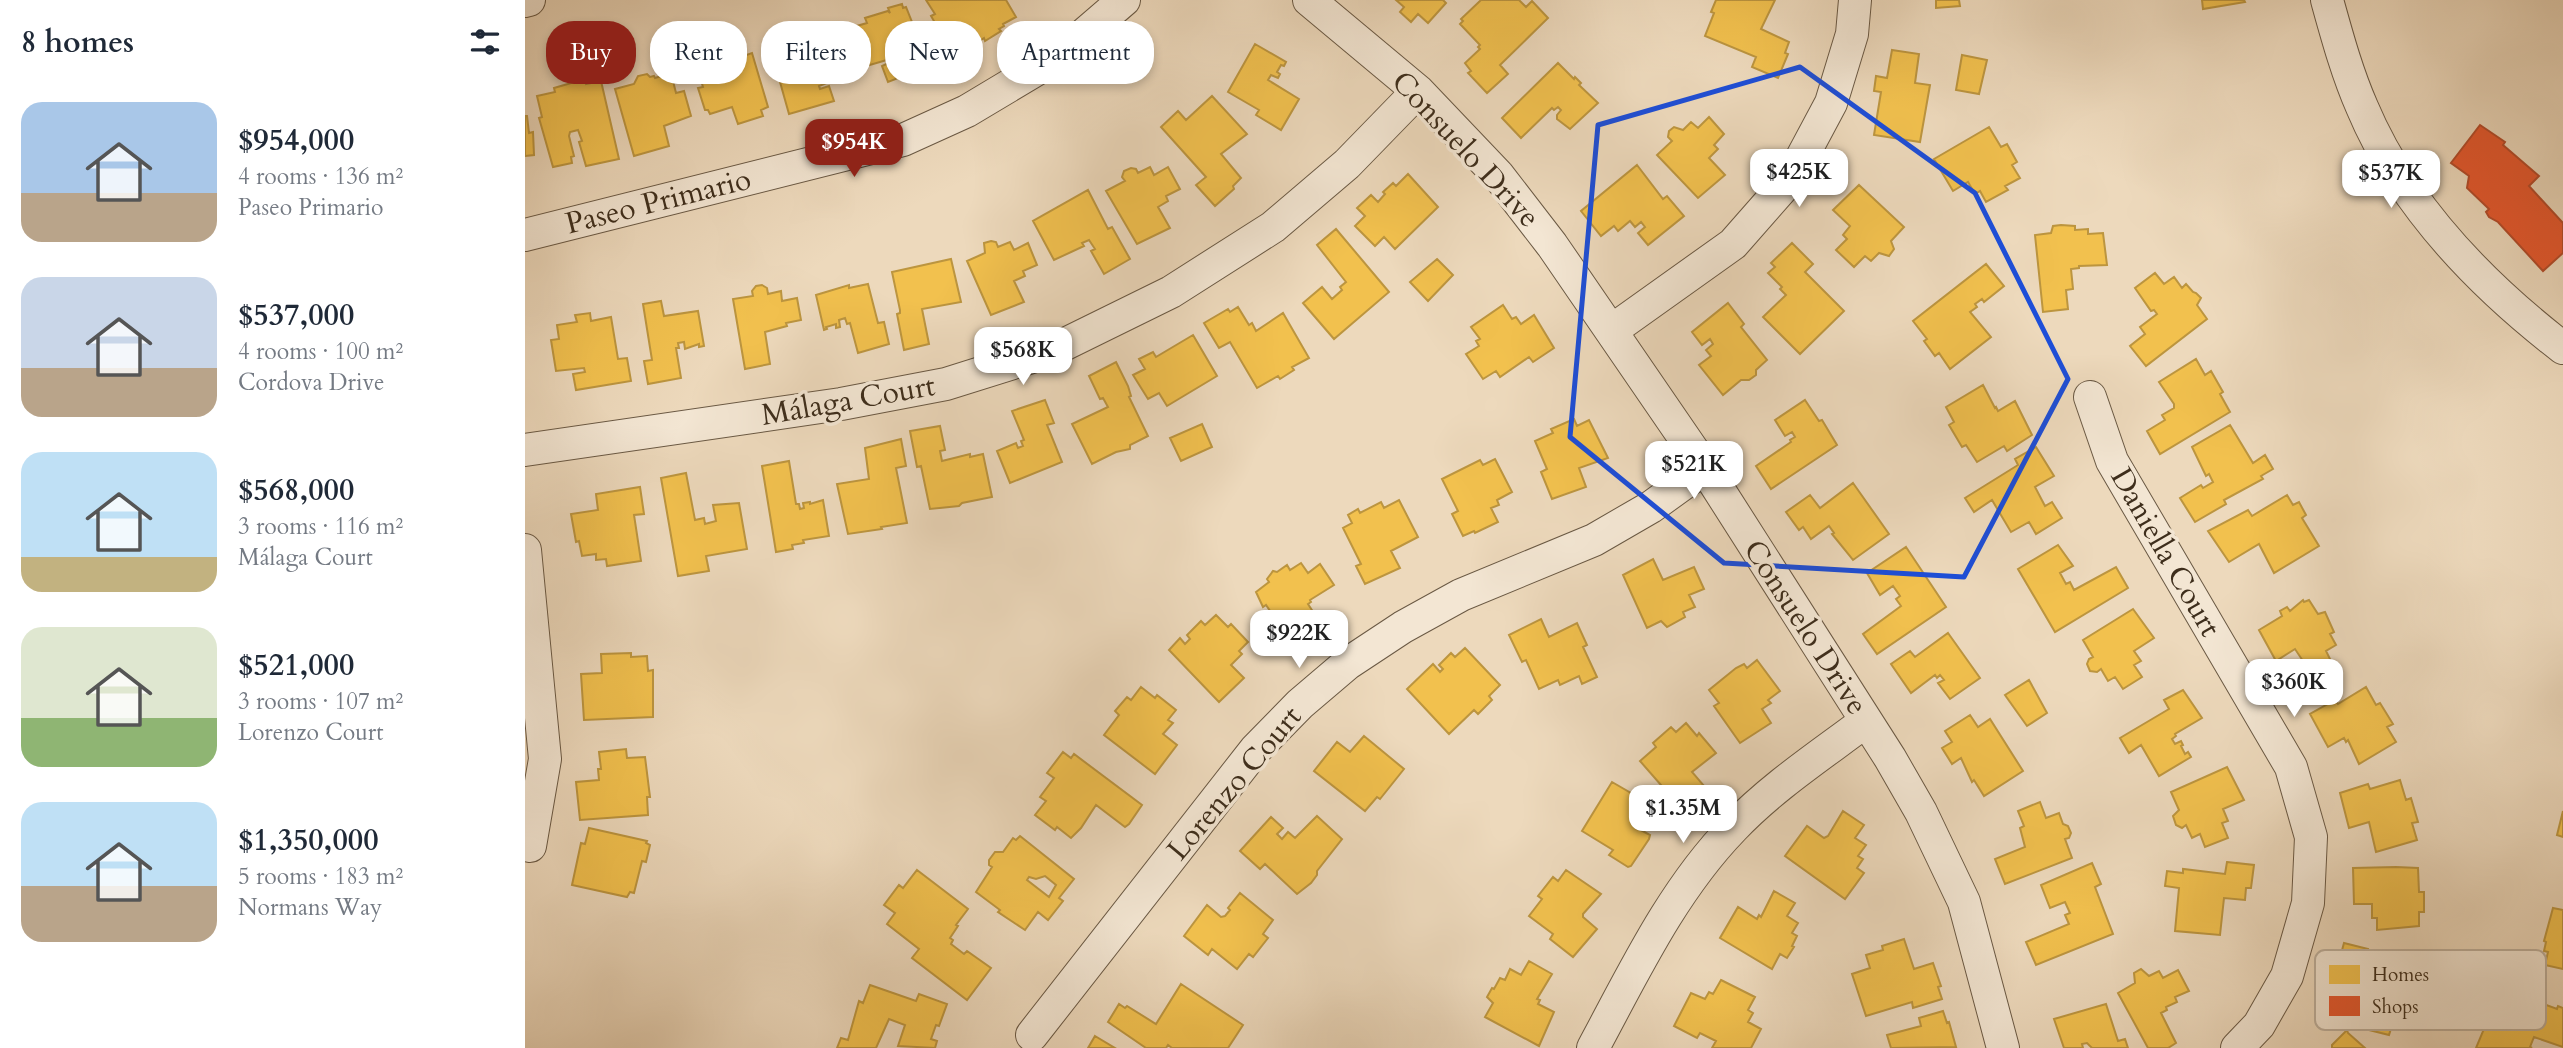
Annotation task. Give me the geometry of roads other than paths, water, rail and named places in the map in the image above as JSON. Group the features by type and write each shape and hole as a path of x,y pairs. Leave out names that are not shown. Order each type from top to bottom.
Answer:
{"street":[{"name":"Paseo Primario","path":"525,235 903,140 967,111 1059,56 1124,0"},
{"name":"Consuelo Drive","path":"1309,0 1418,92 1498,175 1552,245 1705,468 1921,812 1964,902 2003,1048"},
{"path":"1611,331 1733,244 1791,178 1831,103 1851,34 1855,0"},
{"path":"2327,0 2362,109 2399,177 2438,230 2481,277 2528,321 2563,348"},
{"name":"Málaga Court","path":"525,450 841,404 946,384 1051,351 1171,292 1273,227 1347,164 1418,92"},
{"name":"Daniella Court","path":"2090,397 2112,461 2291,767 2311,837 2308,903 2287,976 2259,1025 2237,1048"},
{"name":"Lorenzo Court","path":"1032,1035 1255,750 1300,704 1347,664 1403,627 1461,595 1594,540 1651,507 1705,468"},
{"path":"525,550 545,759 530,846"},
{"path":"1593,1048 1664,919 1701,865 1734,827 1775,790 1866,721"}]}
